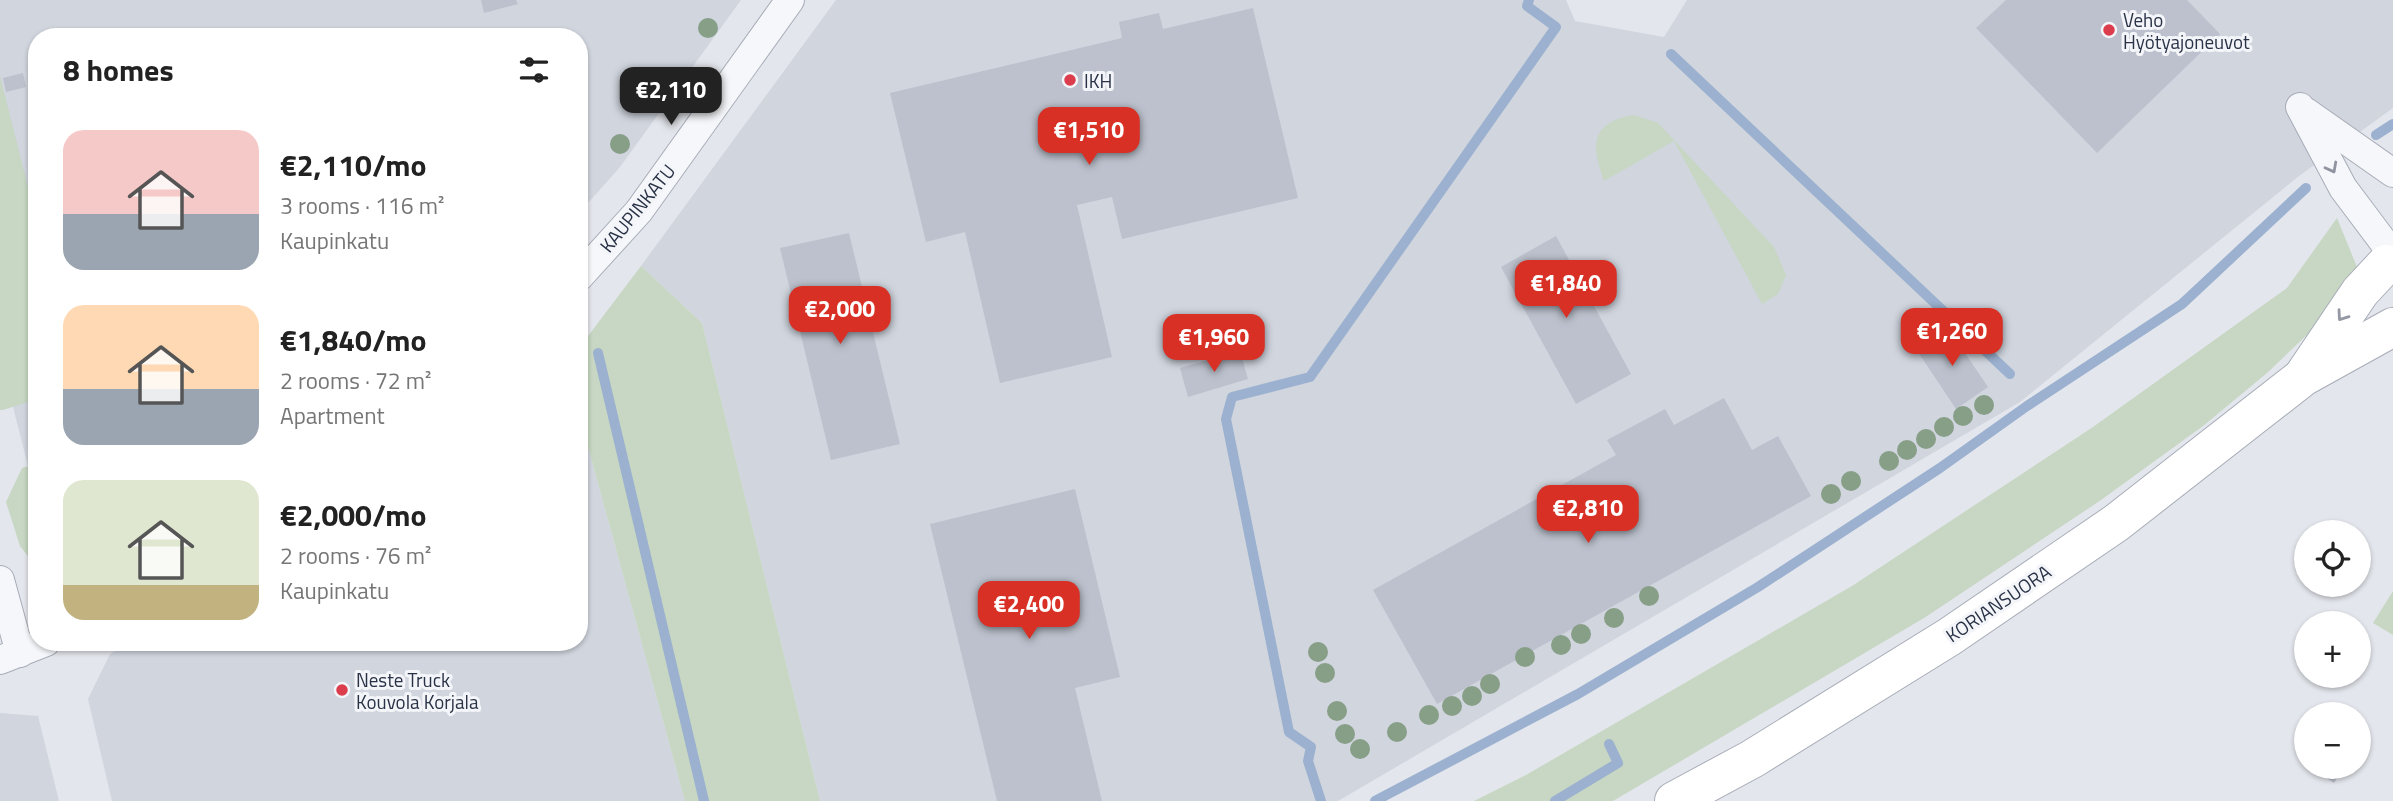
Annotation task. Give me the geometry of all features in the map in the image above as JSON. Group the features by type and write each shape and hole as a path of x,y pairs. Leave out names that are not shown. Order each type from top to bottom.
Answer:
{"main road":[{"name":"KORIANSUORA","path":"2303,377 2360,292 2390,261"},
{"name":"KORIANSUORA","path":"1674,801 1752,759 1949,637 2116,523 2303,377 2393,327"}],"street":[{"name":"KAUPINKATU","path":"588,267 639,211 790,0"},
{"path":"2390,261 2343,188 2300,107 2393,173"},
{"path":"0,580 10,657 28,650"}],"shaded area":[{"path":"0,0 741,0 620,167 588,203 588,28 28,28 28,466 0,356"},
{"path":"836,0 1566,0 1575,21 1664,37 1687,0 2393,0 2393,108 2299,176 2020,402 1338,801 820,801 702,323 641,266"},
{"path":"588,447 685,801 112,801 88,699 110,654 115,651 588,651"},
{"path":"0,713 38,716 59,801 0,801"}],"green space":[{"path":"0,76 28,187 28,402 0,410"},
{"path":"1634,115 1658,123 1774,247 1786,275 1778,294 1762,304 1674,141 1604,181 1597,157 1598,138 1609,123"},
{"path":"2337,218 2357,267 2313,329 2267,373 2203,426 2101,500 1924,618 1613,801 1474,801 1526,775 1852,586 2093,427 2287,288"},
{"path":"641,266 702,323 820,801 685,801 588,447 588,336"},
{"path":"28,466 28,556 20,546 6,502 22,468"},
{"path":"2393,591 2393,635 2373,623"}],"building":[{"path":"481,0 516,0 518,4 484,13"},
{"path":"2006,0 2187,0 2220,34 2097,153 1976,28"},
{"path":"1253,8 1298,198 1122,239 1112,197 1077,205 1112,357 1000,383 965,232 926,242 890,93 1122,38 1119,22 1159,13 1163,29"},
{"path":"23,73 26,87 6,92 3,78"},
{"path":"849,233 900,444 831,460 780,248"},
{"path":"1556,236 1631,374 1576,404 1501,267"},
{"path":"1948,328 1988,387 1956,409 1916,349"},
{"path":"1240,351 1248,379 1188,397 1180,368"},
{"path":"1724,398 1752,450 1778,436 1811,496 1437,704 1373,590 1616,455 1607,440 1665,409 1674,425"},
{"path":"1075,489 1120,677 1075,688 1102,801 997,801 930,524"}],"waterway":[{"path":"1321,801 1308,761 1311,747 1289,732 1226,419 1232,397 1310,377 1556,27 1527,6 1529,0"},
{"path":"1671,54 2010,374"},
{"path":"2376,135 2393,124"},
{"path":"1375,801 1578,694 1758,587 1940,468 2027,406 2182,304 2306,188"},
{"path":"598,353 704,801"},
{"path":"1555,801 1618,763 1609,744"}],"place":[{"name":"Veho Hyötyajoneuvot","path":"2109,30"},
{"name":"IKH","path":"1070,80"},
{"name":"Neste Truck Kouvola Korjala","path":"342,690"}]}
